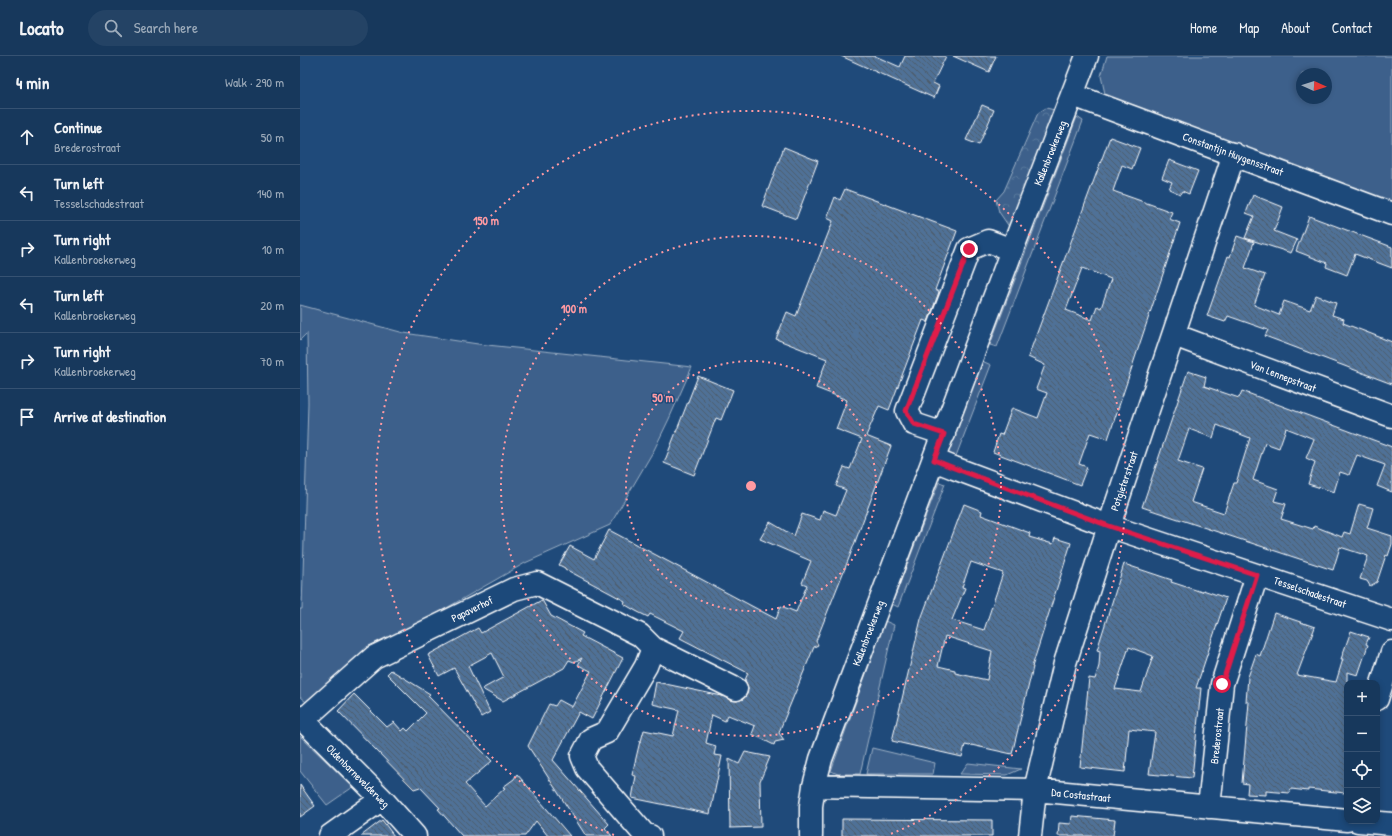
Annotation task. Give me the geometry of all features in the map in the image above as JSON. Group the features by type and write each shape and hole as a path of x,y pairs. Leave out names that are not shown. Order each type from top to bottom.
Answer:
{"street":[{"name":"Kallenbroekerweg","path":"812,836 811,806 814,786 821,759 1012,250 1087,56"},
{"name":"Constantijn Huygensstraat","path":"1073,95 1392,214"},
{"name":"Potgieterstraat","path":"1030,836 1035,790 1065,663 1109,526 1234,154"},
{"path":"944,434 914,424 906,411 969,249 988,241 1012,250"},
{"name":"Van Lennepstraat","path":"1174,335 1392,416"},
{"name":"Tesselschadestraat","path":"934,460 1109,526 1392,620"},
{"name":"Brederostraat","path":"1209,807 1222,684 1257,575"},
{"name":"Papaverhof","path":"302,718 374,657 514,589 537,583 640,635 653,648 736,689"},
{"path":"650,836 644,834 592,774 587,768 582,756 591,739 607,732 646,666 653,648"},
{"path":"1380,690 1392,652"},
{"name":"Oldenbarnevelderweg","path":"302,718 382,799 415,836"},
{"name":"Da Costastraat","path":"814,786 1035,790 1344,820"},
{"path":"330,836 382,799"},
{"name":"Da Costastraat","path":"1380,823 1392,824"}],"green space":[{"path":"1107,56 1392,56 1392,207 1106,98 1101,76"},
{"path":"1046,108 1059,111 1012,231 999,212 996,200 1004,191 1038,113"},
{"path":"1077,117 1083,121 997,347 990,345"},
{"path":"300,305 404,333 478,344 692,367 654,450 610,525 525,563 361,657 306,702 300,697 300,609 302,609 308,403 307,333 300,340"},
{"path":"982,361 991,365 956,456 948,453"},
{"path":"939,482 945,484 898,607 892,604"},
{"path":"885,621 894,625 860,774 838,774 831,771"},
{"path":"300,736 353,787 327,805 300,771"},
{"path":"872,748 935,763 933,774 866,774"},
{"path":"968,763 1021,769 1007,775 960,774"}],"building":[{"path":"841,56 875,56 900,67 905,56 946,56 933,83 939,86 934,98"},
{"path":"953,56 996,56 989,72"},
{"path":"982,105 994,110 979,145 966,140"},
{"path":"1110,137 1140,148 1132,169 1122,165 1113,191 1172,212 1169,219 1180,223 1108,439 1090,433 1079,464 1087,467 1080,485 993,452 999,434 1002,435 1012,408 1038,418 1047,393 1036,389 1045,365 1028,357","holes":["1082,268 1111,279 1101,308 1097,306 1092,320 1066,310"]},
{"path":"784,147 818,161 796,219 762,206"},
{"path":"1169,160 1198,171 1189,194 1182,191 1180,194 1169,189 1172,182 1162,178"},
{"path":"845,189 957,231 935,290 939,292 928,322 923,320 889,410 879,406 866,436 891,446 816,641 818,645 814,647 781,727 779,733 784,740 775,742 774,745 752,734 755,726 728,715 725,721 712,715 706,743 716,746 714,755 722,756 710,814 632,798 636,776 632,775 644,730 673,736 679,710 652,704 656,682 722,696 730,700 737,701 743,699 747,694 748,688 745,680 748,673 680,638 684,631 650,614 648,617 636,611 624,604 625,601 559,565 570,546 594,559 609,530 776,619 781,606 796,612 807,585 802,583 811,561 760,539 770,522 794,536 802,514 820,520 823,510 836,515 846,490 836,486 844,467 850,469 862,439 836,429 847,400 816,388 827,359 776,339 787,312 796,316 833,221 827,218 835,197 840,200"},
{"path":"1253,195 1283,207 1274,231 1297,240 1291,253 1245,238 1254,216 1246,213"},
{"path":"1309,216 1392,247 1392,268 1355,254 1347,275 1326,267 1327,263 1296,251"},
{"path":"1237,236 1254,242 1245,268 1265,275 1254,305 1279,315 1284,301 1310,310 1316,295 1336,303 1332,315 1344,319 1343,323 1392,342 1392,384 1265,336 1268,330 1228,316 1225,322 1207,316 1228,256 1230,257"},
{"path":"1188,371 1206,377 1204,386 1239,398 1242,391 1392,447 1392,492 1377,486 1385,465 1357,455 1349,475 1340,472 1334,492 1308,484 1315,462 1306,458 1314,439 1286,428 1279,448 1265,443 1253,480 1278,489 1274,501 1286,504 1281,519 1313,529 1314,526 1342,537 1344,532 1350,534 1359,504 1373,508 1367,528 1392,536 1392,544 1388,556 1386,555 1377,582 1370,586 1367,581 1360,579 1368,556 1340,547 1333,570 1142,507","holes":["1217,425 1250,438 1236,483 1234,483 1224,513 1191,502 1202,469 1178,461 1189,429 1213,438"]},
{"path":"698,376 733,390 721,420 716,418 694,475 664,463"},
{"path":"964,504 982,511 981,515 1030,533 1029,537 1053,544 1055,538 1071,543 1032,667 1012,754 965,745 962,757 892,741 921,619","holes":["971,562 1003,573 984,630 952,620 965,588 962,587","945,636 992,651 987,680 955,673 955,670 938,666"]},
{"path":"1124,564 1172,580 1171,582 1202,592 1203,590 1226,598 1196,688 1201,688 1192,778 1149,774 1155,732 1129,729 1125,772 1080,767 1089,678 1095,679 1099,666 1100,651 1097,650","holes":["1129,647 1153,656 1141,692 1115,689"]},
{"path":"542,600 551,616 583,633 581,636 623,658 592,719 579,712 553,760 609,824 605,828 612,836 586,836 528,746 549,704 555,706 559,700 572,707 591,671 578,665 582,658 574,662 569,660 564,668 503,701 482,689 504,677 492,653 468,666 490,712 481,717 454,668 439,676 428,655 478,628 481,633"},
{"path":"1274,613 1315,627 1297,675 1336,682 1343,659 1341,659 1351,631 1369,637 1366,644 1368,645 1358,675 1347,672 1347,680 1344,680 1344,793 1308,789 1308,791 1291,789 1290,793 1266,791 1266,795 1247,794 1248,784 1242,783 1249,702 1246,702 1248,677 1256,654 1260,656"},
{"path":"391,670 430,694 428,696 492,761 465,784 485,806 505,788 503,787 514,779 517,774 570,836 548,836 536,821 525,836 462,836 438,809 440,808 420,787 414,789 338,711 354,694 387,727 394,722 402,731 405,728 408,731 426,713 387,674"},
{"path":"745,752 770,757 760,781 761,827 730,828 729,759 739,764"},
{"path":"300,785 315,806 300,817"},
{"path":"1072,816 1115,820 1113,836 1058,836 1059,823 1071,824"},
{"path":"842,819 992,820 992,836 842,836"},
{"path":"382,820 394,836 361,836"}],"route":[{"path":"969,249 906,411 914,424 944,434 934,460 1109,526 1257,575 1222,684"}]}
